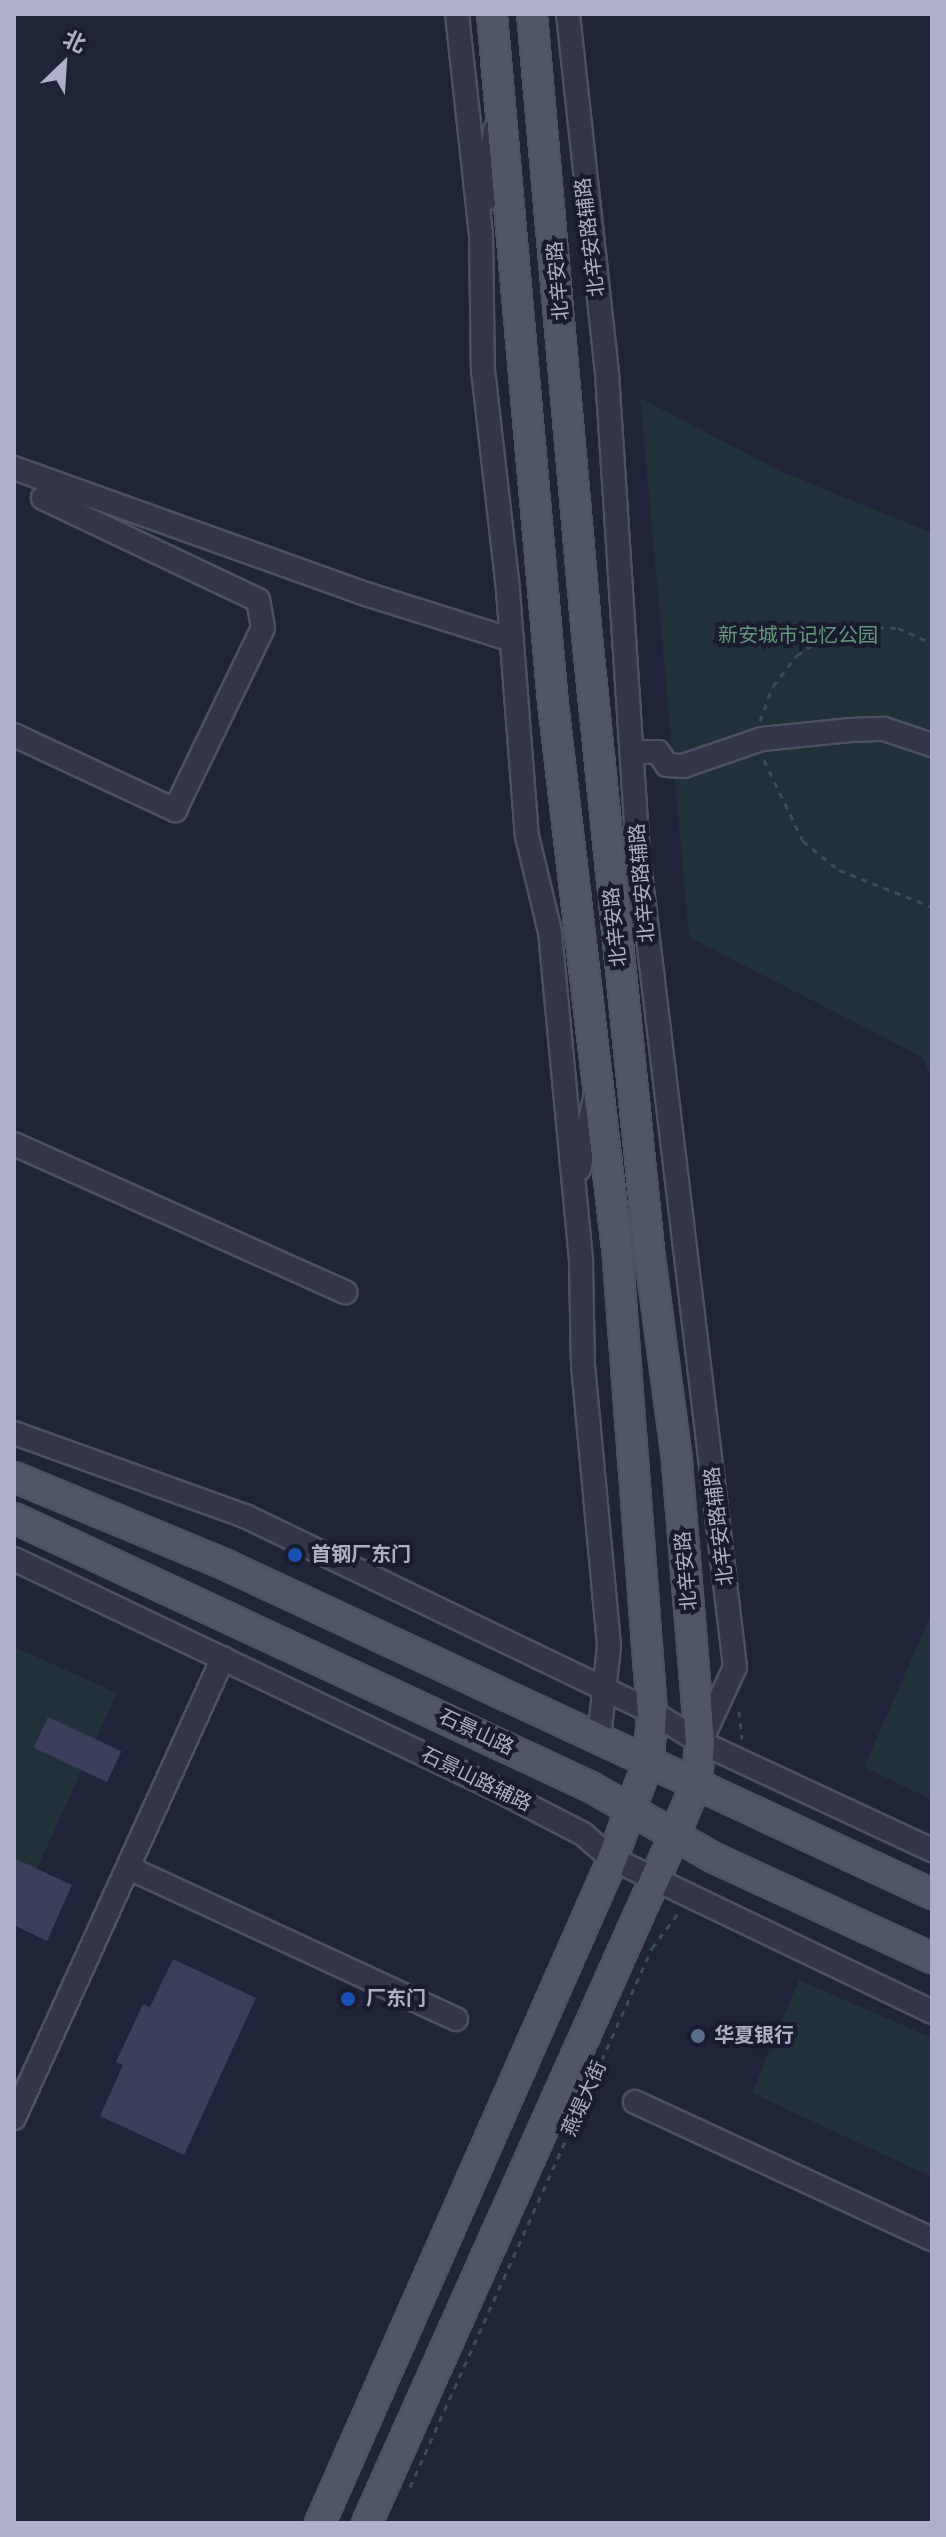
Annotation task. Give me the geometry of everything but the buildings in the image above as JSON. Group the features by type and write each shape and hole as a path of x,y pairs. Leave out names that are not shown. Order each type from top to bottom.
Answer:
{"main road":[{"name":"北辛安路","path":"492,14 532,491 599,1081 652,1712 649,1760 632,1809"},
{"name":"北辛安路","path":"532,14 616,925 650,1258 677,1460 700,1742 697,1782 675,1834"},
{"path":"14,1477 226,1565 932,1894"},
{"name":"石景山路","path":"14,1518 632,1809 712,1857 932,1958"},
{"path":"320,2523 632,1809"},
{"name":"燕堤大街","path":"367,2523 675,1834"}],"street":[{"path":"457,14 481,234 483,370 512,640 527,836 550,932 574,1190 583,1365 609,1646 607,1690 599,1738"},
{"name":"北辛安路辅路","path":"568,14 607,374 639,863 735,1667"},
{"path":"481,234 500,90"},
{"path":"541,105 576,105"},
{"path":"14,468 366,594 512,640"},
{"path":"14,735 175,810 263,628 258,600 43,498"},
{"path":"634,752 658,752 667,765 683,766 762,739 884,729 932,745"},
{"path":"616,925 639,863"},
{"path":"574,1190 599,1081"},
{"path":"14,1144 345,1292"},
{"path":"14,1433 245,1516 652,1712 700,1742 932,1850"},
{"path":"14,1466 45,1492"},
{"name":"石景山路辅路","path":"14,1559 494,1788 583,1834 611,1858 932,2012"},
{"path":"14,2118 223,1658"},
{"path":"700,1742 735,1667"},
{"path":"129,1868 456,2019"},
{"path":"635,2102 932,2239"}],"path":[{"path":"735,1667 744,1762"},
{"name":"燕堤大街","path":"409,2489 652,1948 692,1896"}],"green space":[{"name":"新安城市记忆公园","path":"640,398 780,471 932,533 932,1077 922,1057 689,937"},
{"path":"932,1613 932,1800 864,1767"},
{"path":"14,1647 117,1693 14,1919"},
{"path":"799,1980 932,2038 932,2177 752,2093"}],"place":[{"name":"首钢厂东门","path":"295,1555"},
{"name":"厂东门","path":"348,1999"},
{"name":"华夏银行","path":"698,2036"}]}
